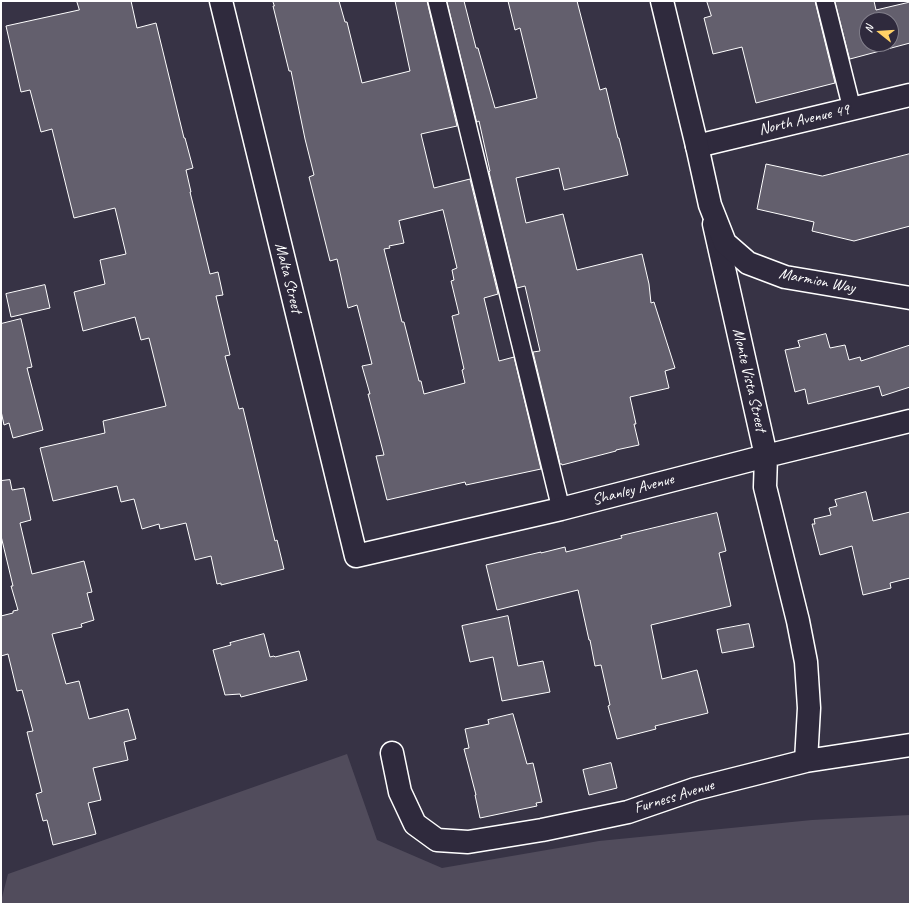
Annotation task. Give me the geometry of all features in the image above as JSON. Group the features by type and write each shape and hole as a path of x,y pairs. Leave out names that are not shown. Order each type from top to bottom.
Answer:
{"street":[{"name":"Malta Street","path":"221,1 356,556"},
{"name":"Monte Vista Street","path":"662,1 697,146 766,456 765,487 798,621 806,662 809,708 806,761"},
{"name":"North Avenue 49","path":"697,146 910,95"},
{"name":"Marmion Way","path":"710,205 725,243 748,263 785,277 910,298"},
{"name":"Shanley Avenue","path":"356,556 562,509 766,456 910,421"},
{"name":"Furness Avenue","path":"392,753 400,792 415,824 437,840 468,842 542,830 628,812 695,789 806,761 910,745"}],"lane":[{"path":"437,1 562,509"},
{"path":"825,1 852,109"}],"shaded area":[{"path":"347,754 377,840 442,868 599,841 812,820 910,815 910,904 1,904 8,874"}],"building":[{"path":"77,1 131,1 137,28 156,23 184,138 193,168 186,170 210,274 218,272 223,295 216,296 230,355 225,356 239,409 243,408 275,541 277,540 284,569 221,585 221,583 217,584 211,556 195,560 186,523 160,529 159,524 142,529 134,499 121,502 117,486 53,501 40,448 105,433 103,421 166,406 149,338 141,340 135,317 83,331 74,292 105,284 100,260 126,254 115,208 74,218 52,129 41,132 30,90 21,92 6,26 79,10"},
{"path":"273,1 339,1 345,22 347,22 362,83 410,71 395,1 427,1 457,126 421,134 434,188 470,179 498,294 484,298 499,361 514,357 541,469 466,485 465,482 387,500 376,456 384,455 362,366 372,364 357,305 348,308 337,259 330,261 309,177 314,175 291,71 289,71","holes":["443,210 457,268 452,270 454,280 451,281 459,314 452,316 464,369 462,370 465,383 424,394 421,381 419,381 404,322 402,322 384,249 390,248 389,246 404,243 399,221"]},
{"path":"447,1 464,1 476,48 478,48 495,108 537,98 520,28 515,30 508,1 577,1 600,90 606,88 628,175 564,190 559,168 516,178 526,223 563,214 577,270 642,254 649,284 651,303 654,302 675,368 665,371 669,388 630,397 639,445 562,465 560,464 533,352 540,351 525,286 517,288 489,172 479,121 477,122"},
{"path":"707,1 815,1 835,83 756,103 742,47 713,54 704,18 711,16"},
{"path":"835,1 874,1 876,10 910,2 910,43 899,46 899,12 859,12 859,52 876,52 850,59"},
{"path":"910,154 910,226 854,241 812,231 814,222 757,209 766,164 822,176"},
{"path":"45,285 50,308 11,317 6,294"},
{"path":"21,319 32,367 27,368 43,430 13,438 9,423 4,425 1,411 1,324"},
{"path":"826,334 830,348 845,345 849,360 860,357 861,361 910,345 910,387 882,396 879,386 808,404 805,389 795,392 785,350 800,347 798,341"},
{"path":"10,480 12,490 24,488 31,520 20,523 32,574 84,561 92,592 87,593 94,620 81,624 82,627 52,634 66,684 79,681 89,719 128,709 136,739 124,742 128,760 93,768 101,800 88,803 96,834 53,845 47,820 43,821 36,794 42,792 27,732 33,731 22,690 17,691 8,654 1,656 1,616 18,610 11,586 13,586 1,536 1,481"},
{"path":"866,492 873,521 910,512 910,578 890,583 891,588 863,595 852,546 820,555 812,524 815,524 814,519 831,515 829,508 837,506 835,500"},
{"path":"717,513 726,551 719,553 731,606 651,625 662,679 697,670 708,713 655,726 656,729 617,739 608,706 610,705 601,665 595,666 578,590 497,610 486,565 565,547 566,552 622,538 621,536"},
{"path":"508,616 518,666 543,661 550,692 502,701 493,657 470,662 462,626"},
{"path":"749,624 754,647 722,653 717,630"},
{"path":"264,634 270,657 299,651 307,680 241,697 240,694 225,695 213,650 231,645 230,643"},
{"path":"513,714 527,764 533,763 542,802 536,803 537,806 480,818 476,795 464,749 469,748 465,729 489,724 488,720"},
{"path":"611,763 617,788 589,795 583,770"}]}
